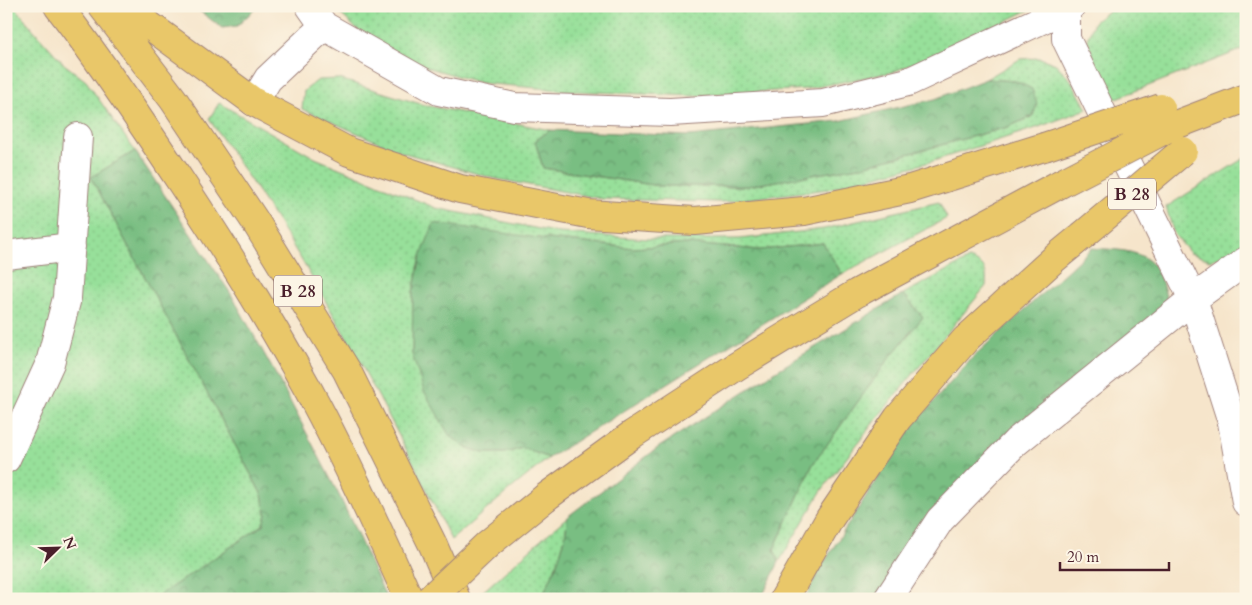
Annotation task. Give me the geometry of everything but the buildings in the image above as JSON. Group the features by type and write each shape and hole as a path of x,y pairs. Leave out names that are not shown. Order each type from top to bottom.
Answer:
{"highway":[{"name":"B 28","path":"58,6 148,132 225,249 309,391 380,534 409,599"},
{"name":"B 28","path":"102,6 173,99 255,221 347,372 433,545 456,599"},
{"path":"123,6 254,102"},
{"name":"B 28","path":"254,102 349,152 460,189 588,214 695,221 804,211 910,189 1044,147 1171,129 1237,102"},
{"name":"B 28","path":"430,599 488,544 546,497 633,434 737,366 857,293 1060,184 1171,129 1237,102"},
{"name":"B 28","path":"784,599 830,518 898,418 966,339 1082,236 1171,129"}],"street":[{"path":"254,102 268,79 317,16 440,91 514,107 670,112 823,103 908,82 1068,7 1066,39 1193,299 1232,422 1246,502"},
{"path":"6,459 50,363 67,298 78,137"},
{"path":"6,255 71,247"},
{"path":"888,599 940,520 1016,442 1193,299 1246,261"}],"green space":[{"path":"6,6 14,6 64,64 86,81 135,151 91,177 262,495 266,514 263,525 154,599 6,599"},
{"path":"193,6 258,6 237,26 222,28"},
{"path":"332,6 1037,6 950,48 893,72 806,89 693,96 571,91 481,83 416,64 363,35"},
{"path":"1121,6 1246,6 1246,48 1112,100 1097,69 1087,39 1094,22 1107,12"},
{"path":"1040,58 1056,64 1071,80 1087,109 1036,128 930,162 828,189 722,202 603,199 492,178 401,152 302,109 304,91 318,80 339,79 424,105 550,130 535,141 543,168 659,186 748,186 859,167 1008,127 1033,116 1016,81 986,79 1020,59"},
{"path":"986,79 1016,81 1032,89 1037,104 1033,116 1008,127 859,167 748,186 659,186 543,168 535,141 550,130 689,136 839,121 935,99"},
{"path":"219,103 315,158 436,208 559,233 649,239 740,239 824,229 939,202 947,218 842,274 823,243 761,250 688,244 633,248 538,238 421,256 413,292 412,354 465,447 483,453 504,453 523,448 549,458 451,540 416,468 321,293 279,223 209,119"},
{"path":"135,151 231,294 340,497 387,599 154,599 263,525 266,514 262,495 91,177"},
{"path":"1246,157 1246,245 1231,255 1210,260 1190,253 1174,234 1166,207"},
{"path":"434,223 538,238 633,248 688,244 761,250 823,243 842,274 549,458 523,448 504,453 483,453 465,447 449,435 424,391 412,354 413,292 421,256"},
{"path":"1092,248 1119,250 1137,254 1151,263 1157,270 1162,282 1168,304 1013,438 886,599 805,599 816,575 906,433 974,356"},
{"path":"969,259 979,263 984,268 986,286 877,418 822,490 779,562 774,549 813,464 890,357 923,317 903,294"},
{"path":"903,294 923,317 890,357 813,464 774,549 779,562 761,599 540,599 550,581 558,560 565,538 567,517 659,447 776,371"},
{"path":"567,517 565,538 558,560 550,581 540,599 480,599 479,595"}]}
